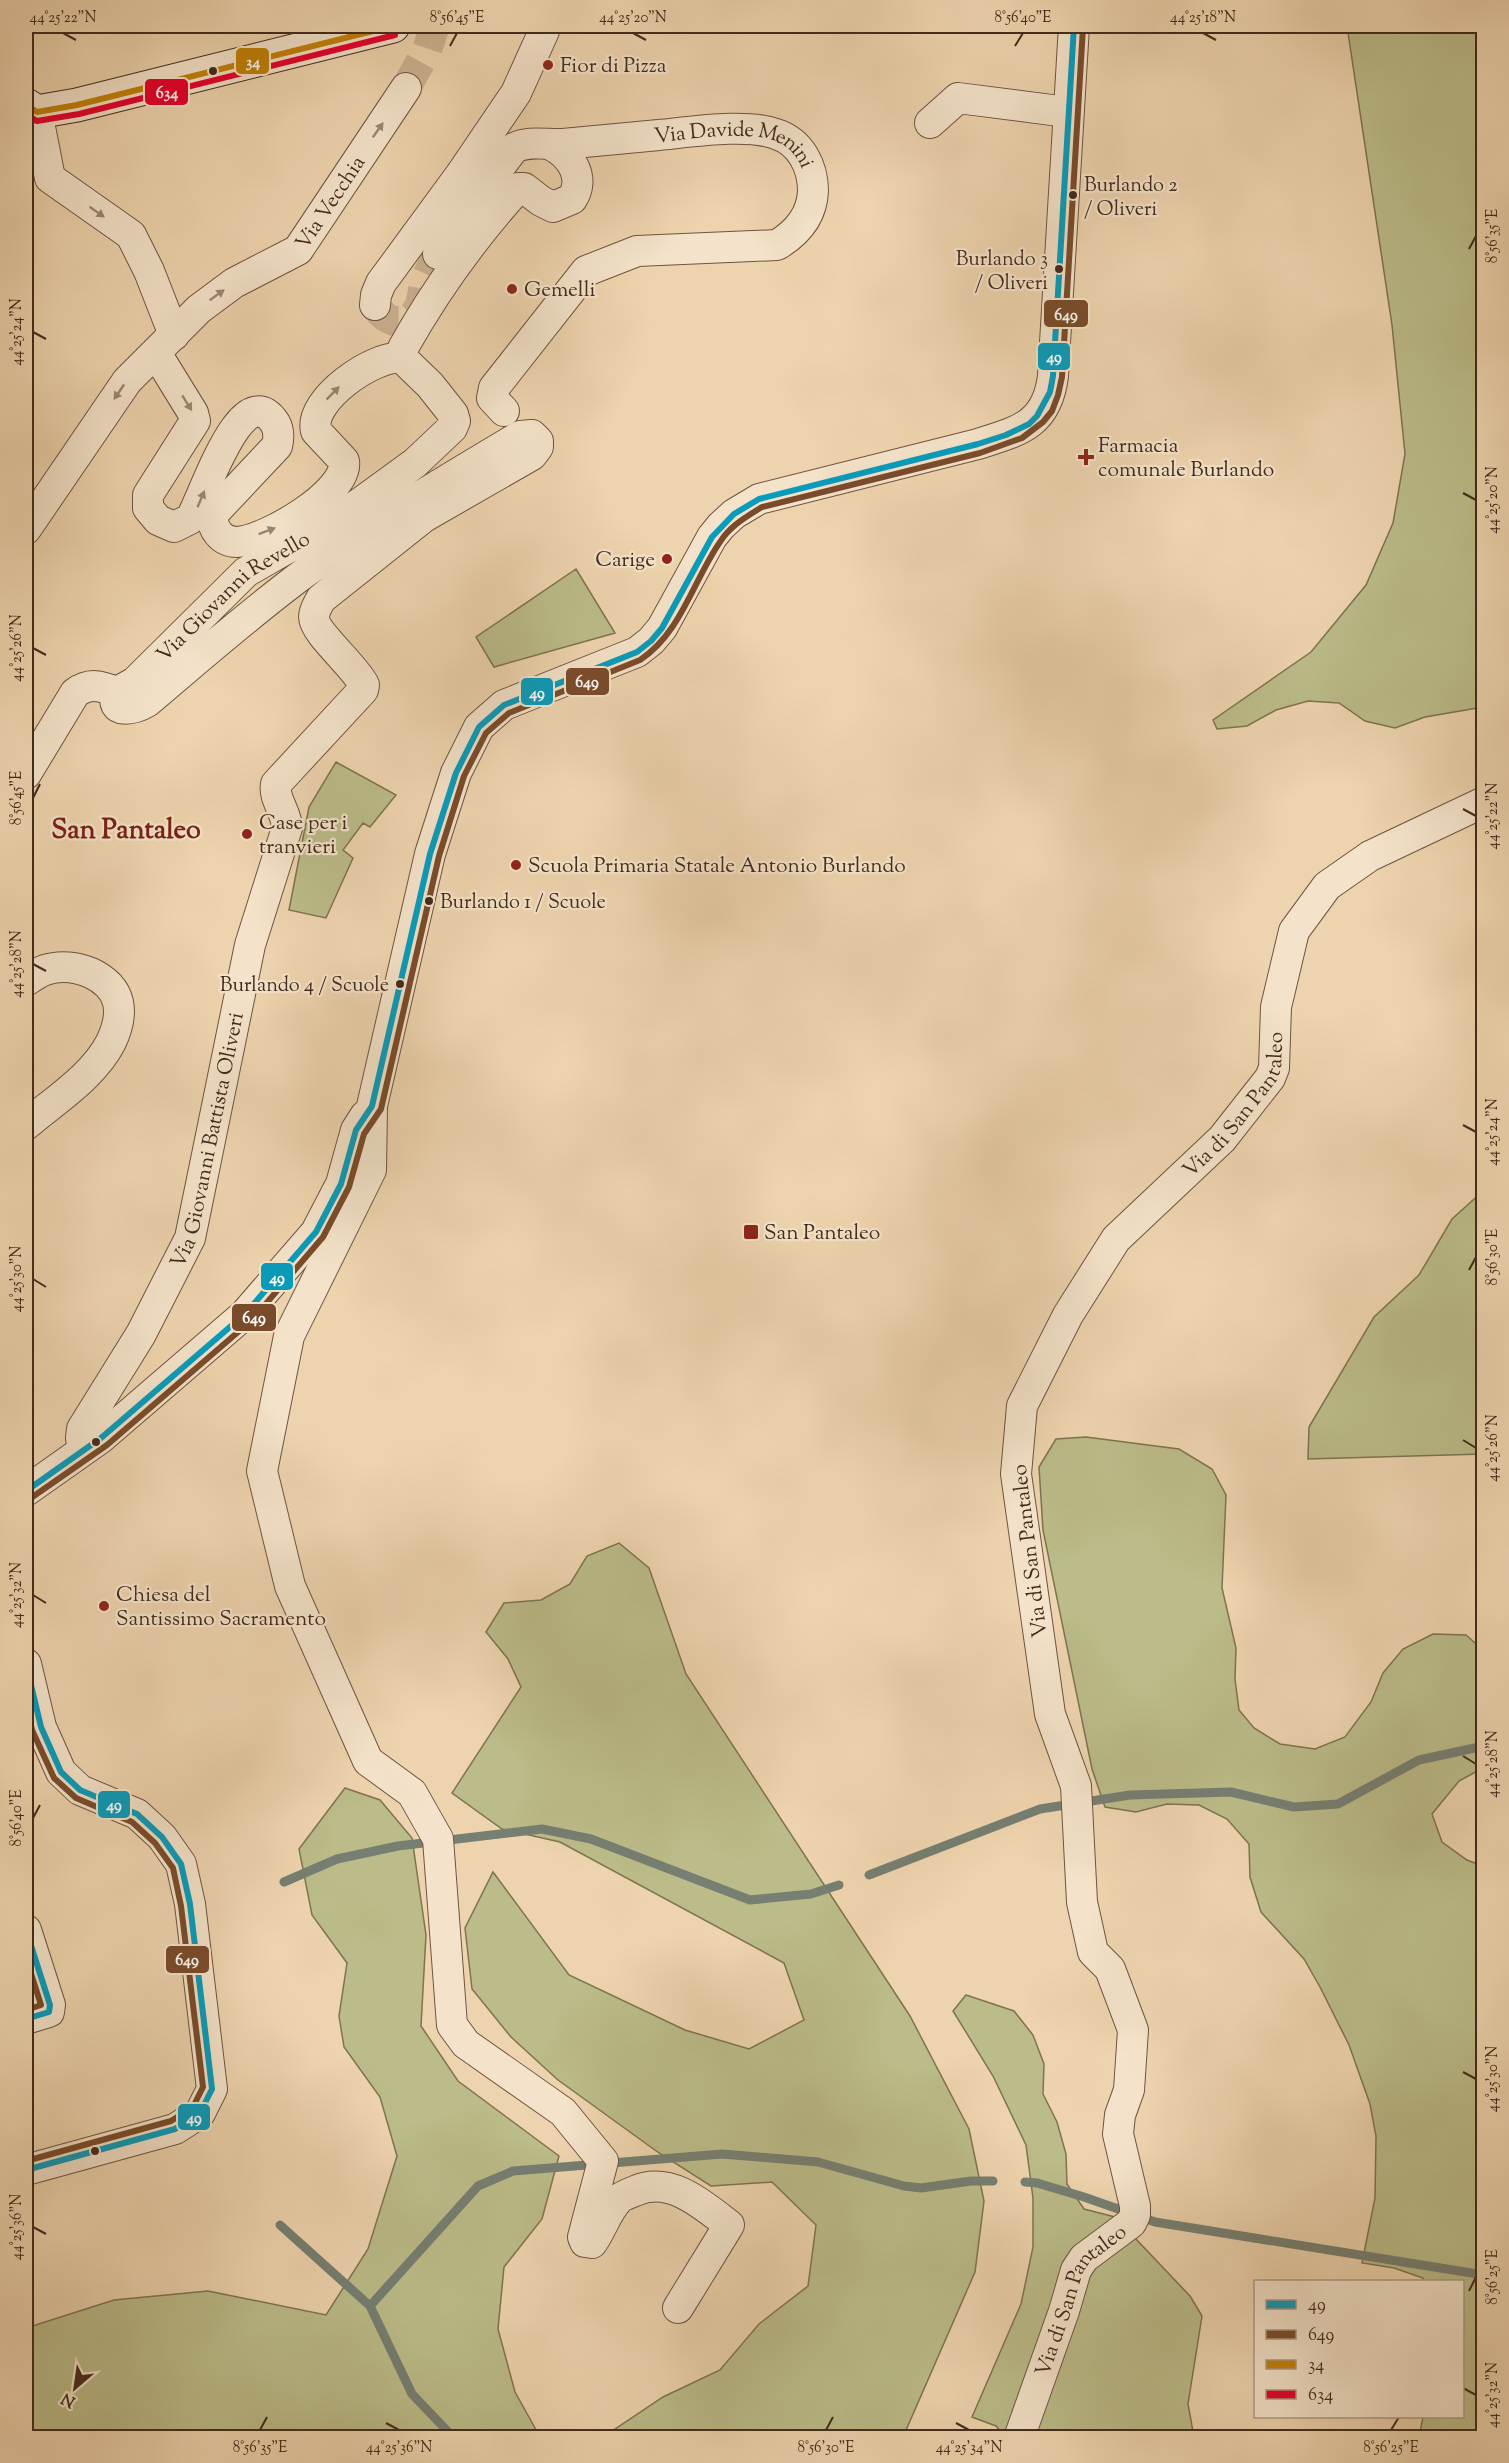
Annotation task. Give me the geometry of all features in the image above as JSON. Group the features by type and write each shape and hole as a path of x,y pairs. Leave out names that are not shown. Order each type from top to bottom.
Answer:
{"main road":[{"path":"31,108 77,105 393,26"}],"street":[{"path":"375,305 381,283 461,174 516,93 544,31 544,26"},
{"path":"678,2308 729,2225 692,2197 679,2191 652,2186 642,2188 618,2200 592,2243 585,2242 583,2237 603,2162 563,2112 466,2044 452,2025 438,1839 412,1793 368,1761 290,1586 262,1471 264,1459 289,1336 371,1170 372,1106 430,854 456,773 479,727 504,705 637,652 651,641 671,615 717,531 734,514 759,499 978,444 1010,434 1042,413 1052,388 1053,376 1067,112 1074,26"},
{"name":"Via Vecchia","path":"26,529 127,381 199,309 234,283 298,250 406,88"},
{"path":"930,123 958,98 1067,112"},
{"path":"31,108 50,178 131,235 149,271 165,344"},
{"name":"Via Davide Menini","path":"438,254 461,218 514,148 535,143 551,145 704,131 759,130 778,134 791,142 802,153 811,169 811,207 802,223 790,237 777,245 637,251 586,271 494,388 492,398 504,411"},
{"path":"402,358 403,348 446,276 518,188 524,188 553,207 573,199 578,185 574,166 558,148 551,145"},
{"name":"Via Giovanni Revello","path":"165,344 194,413 195,421 148,495 148,508 158,520 174,526 190,519 230,436 245,417 252,413 263,413 274,422 278,428 278,446 213,514 212,521 215,531 237,542 281,526 323,498 335,486 345,466 340,456 316,431 315,420 333,392 367,369 391,357 402,358 430,386 453,414 454,421 452,428 415,464 338,519 246,572 135,682 117,692 118,706 130,710 140,706 306,572 519,436 532,435 538,444 536,452 532,455 424,517 321,599 313,618 319,631 359,675 364,685 360,694 278,781 275,794 284,811"},
{"path":"26,774 75,693 85,687 97,685 117,692"},
{"name":"Via di San Pantaleo","path":"1019,2438 1065,2311 1076,2270 1084,2258 1131,2223 1135,2215 1135,2206 1118,2134 1120,2115 1129,2090 1133,2030 1110,1969 1093,1952 1082,1902 1076,1786 1050,1714 1016,1474 1022,1406 1068,1315 1116,1239 1222,1139 1270,1078 1274,1068 1276,1007 1294,932 1327,886 1370,856 1484,802"},
{"name":"Via Giovanni Battista Oliveri","path":"83,1450 82,1430 132,1350 190,1238 250,945 287,831 288,824 284,811"},
{"path":"26,981 44,970 75,968 98,977 111,986 120,1009 118,1025 111,1042 90,1071 26,1125"},
{"path":"26,1491 101,1438 245,1314 316,1232 341,1184 356,1130 372,1106"},
{"path":"26,1664 41,1727 61,1772 80,1790 137,1815 162,1837 181,1864 190,1904 212,2089 200,2113 175,2130 26,2170"},
{"path":"26,1930 50,2005 50,2012 26,2019"}],"green space":[{"path":"1347,26 1483,26 1483,707 1425,717 1395,728 1365,721 1339,703 1308,701 1276,710 1247,726 1217,729 1213,720 1311,652 1366,585 1393,523 1405,454 1392,325"},
{"path":"576,569 615,633 494,667 476,637"},
{"path":"336,762 396,795 370,827 363,823 343,850 353,858 326,918 289,910 309,807"},
{"path":"1483,1191 1483,1454 1308,1459 1309,1427 1374,1317 1419,1275 1452,1219"},
{"path":"1086,1437 1179,1449 1212,1469 1226,1495 1222,1588 1236,1648 1235,1679 1239,1710 1254,1728 1280,1744 1315,1749 1345,1737 1371,1702 1383,1673 1403,1649 1433,1634 1466,1635 1483,1650 1483,1768 1459,1781 1432,1814 1442,1842 1467,1860 1483,1866 1483,2437 1419,2437 1423,2418 1464,2418 1464,2280 1424,2280 1394,2268 1362,2263 1375,2198 1376,2136 1370,2104 1349,2045 1320,1987 1304,1959 1261,1912 1250,1877 1249,1844 1227,1819 1199,1805 1167,1804 1136,1812 1105,1807 1092,1769 1043,1530 1039,1467 1056,1439"},
{"path":"619,1543 649,1568 686,1674 910,2016 969,2129 984,2201 975,2272 903,2437 589,2437 609,2433 663,2397 720,2370 759,2324 808,2286 816,2225 772,2182 711,2186 659,2153 558,2080 511,2037 472,1989 465,1928 493,1872 569,1975 685,2030 749,2049 804,2020 784,1963 560,1842 502,1829 452,1793 521,1687 508,1659 486,1632 504,1603 541,1600 570,1584 587,1556"},
{"path":"345,1788 380,1800 412,1838 426,1935 421,2026 458,2081 559,2156 542,2219 504,2267 498,2329 515,2392 540,2437 26,2437 26,2328 114,2300 208,2291 326,2315 368,2249 397,2156 380,2097 344,2047 339,2016 347,1963 312,1915 299,1849"},
{"path":"966,1995 1014,2011 1033,2035 1044,2064 1043,2094 1057,2122 1066,2154 1067,2184 1084,2209 1115,2217 1190,2296 1202,2316 1188,2404 1194,2437 1005,2437 996,2426 972,2417 1021,2304 1033,2247 1033,2198 1026,2145 993,2076 953,2011"}],"waterway":[{"path":"869,1875 1040,1809 1130,1795 1231,1792 1294,1807 1338,1804 1419,1760 1484,1746"},
{"path":"284,1882 337,1859 398,1846 542,1829 591,1839 750,1900 811,1894 839,1885"},
{"path":"370,2306 478,2186 513,2171 722,2154 818,2162 904,2186 921,2188 971,2181 993,2181"},
{"path":"1025,2182 1037,2183 1084,2197 1155,2222 1484,2275"},
{"path":"280,2225 370,2306 412,2394 454,2438"}],"tunnel":[{"path":"406,88 427,50 435,26"},
{"path":"375,305 391,320 409,319 419,307 425,282 438,254"}],"transit line":[{"name":"34","path":"26,105 37,112 77,105 393,26"},
{"name":"49","path":"26,1491 101,1438 245,1314 316,1232 341,1184 356,1130 372,1106 430,854 456,773 479,727 504,705 637,652 651,641 662,628 712,537 734,514 759,499 978,444 1006,435 1029,424 1037,416 1050,392 1053,376 1074,26"},
{"name":"649","path":"31,1498 107,1445 252,1320 323,1237 349,1187 364,1134 381,1109 439,856 464,776 486,733 509,713 640,660 654,649 676,621 710,557 724,536 739,522 762,507 980,453 1022,438 1043,422 1052,411 1062,377 1083,27"},
{"name":"634","path":"26,115 37,121 79,114 395,35"},
{"name":"49","path":"26,1664 41,1727 61,1772 80,1790 137,1814 162,1837 181,1864 190,1904 212,2089 200,2113 175,2129 26,2170"},
{"name":"649","path":"26,1701 32,1730 54,1778 76,1798 132,1822 155,1843 173,1868 181,1906 203,2087 193,2107 171,2121 26,2161"},
{"name":"49","path":"26,1930 50,2005 49,2012 26,2019"},
{"name":"649","path":"26,1958 41,2005 26,2010"}],"place":[{"name":"Fior di Pizza","path":"548,65"},
{"name":"Burlando 2 / Oliveri","path":"1073,195"},
{"name":"Burlando 3 / Oliveri","path":"1059,269"},
{"name":"Gemelli","path":"512,289"},
{"name":"Farmacia comunale Burlando","path":"1086,457"},
{"name":"Carige","path":"667,559"},
{"name":"Case per i tranvieri","path":"247,834"},
{"name":"Scuola Primaria Statale Antonio Burlando","path":"516,865"},
{"name":"Burlando 1 / Scuole","path":"429,901"},
{"name":"Burlando 4 / Scuole","path":"400,984"},
{"name":"San Pantaleo","path":"751,1232"},
{"name":"Chiesa del Santissimo Sacramento","path":"104,1606"}],"district":[{"name":"San Pantaleo","path":"126,829"}]}
